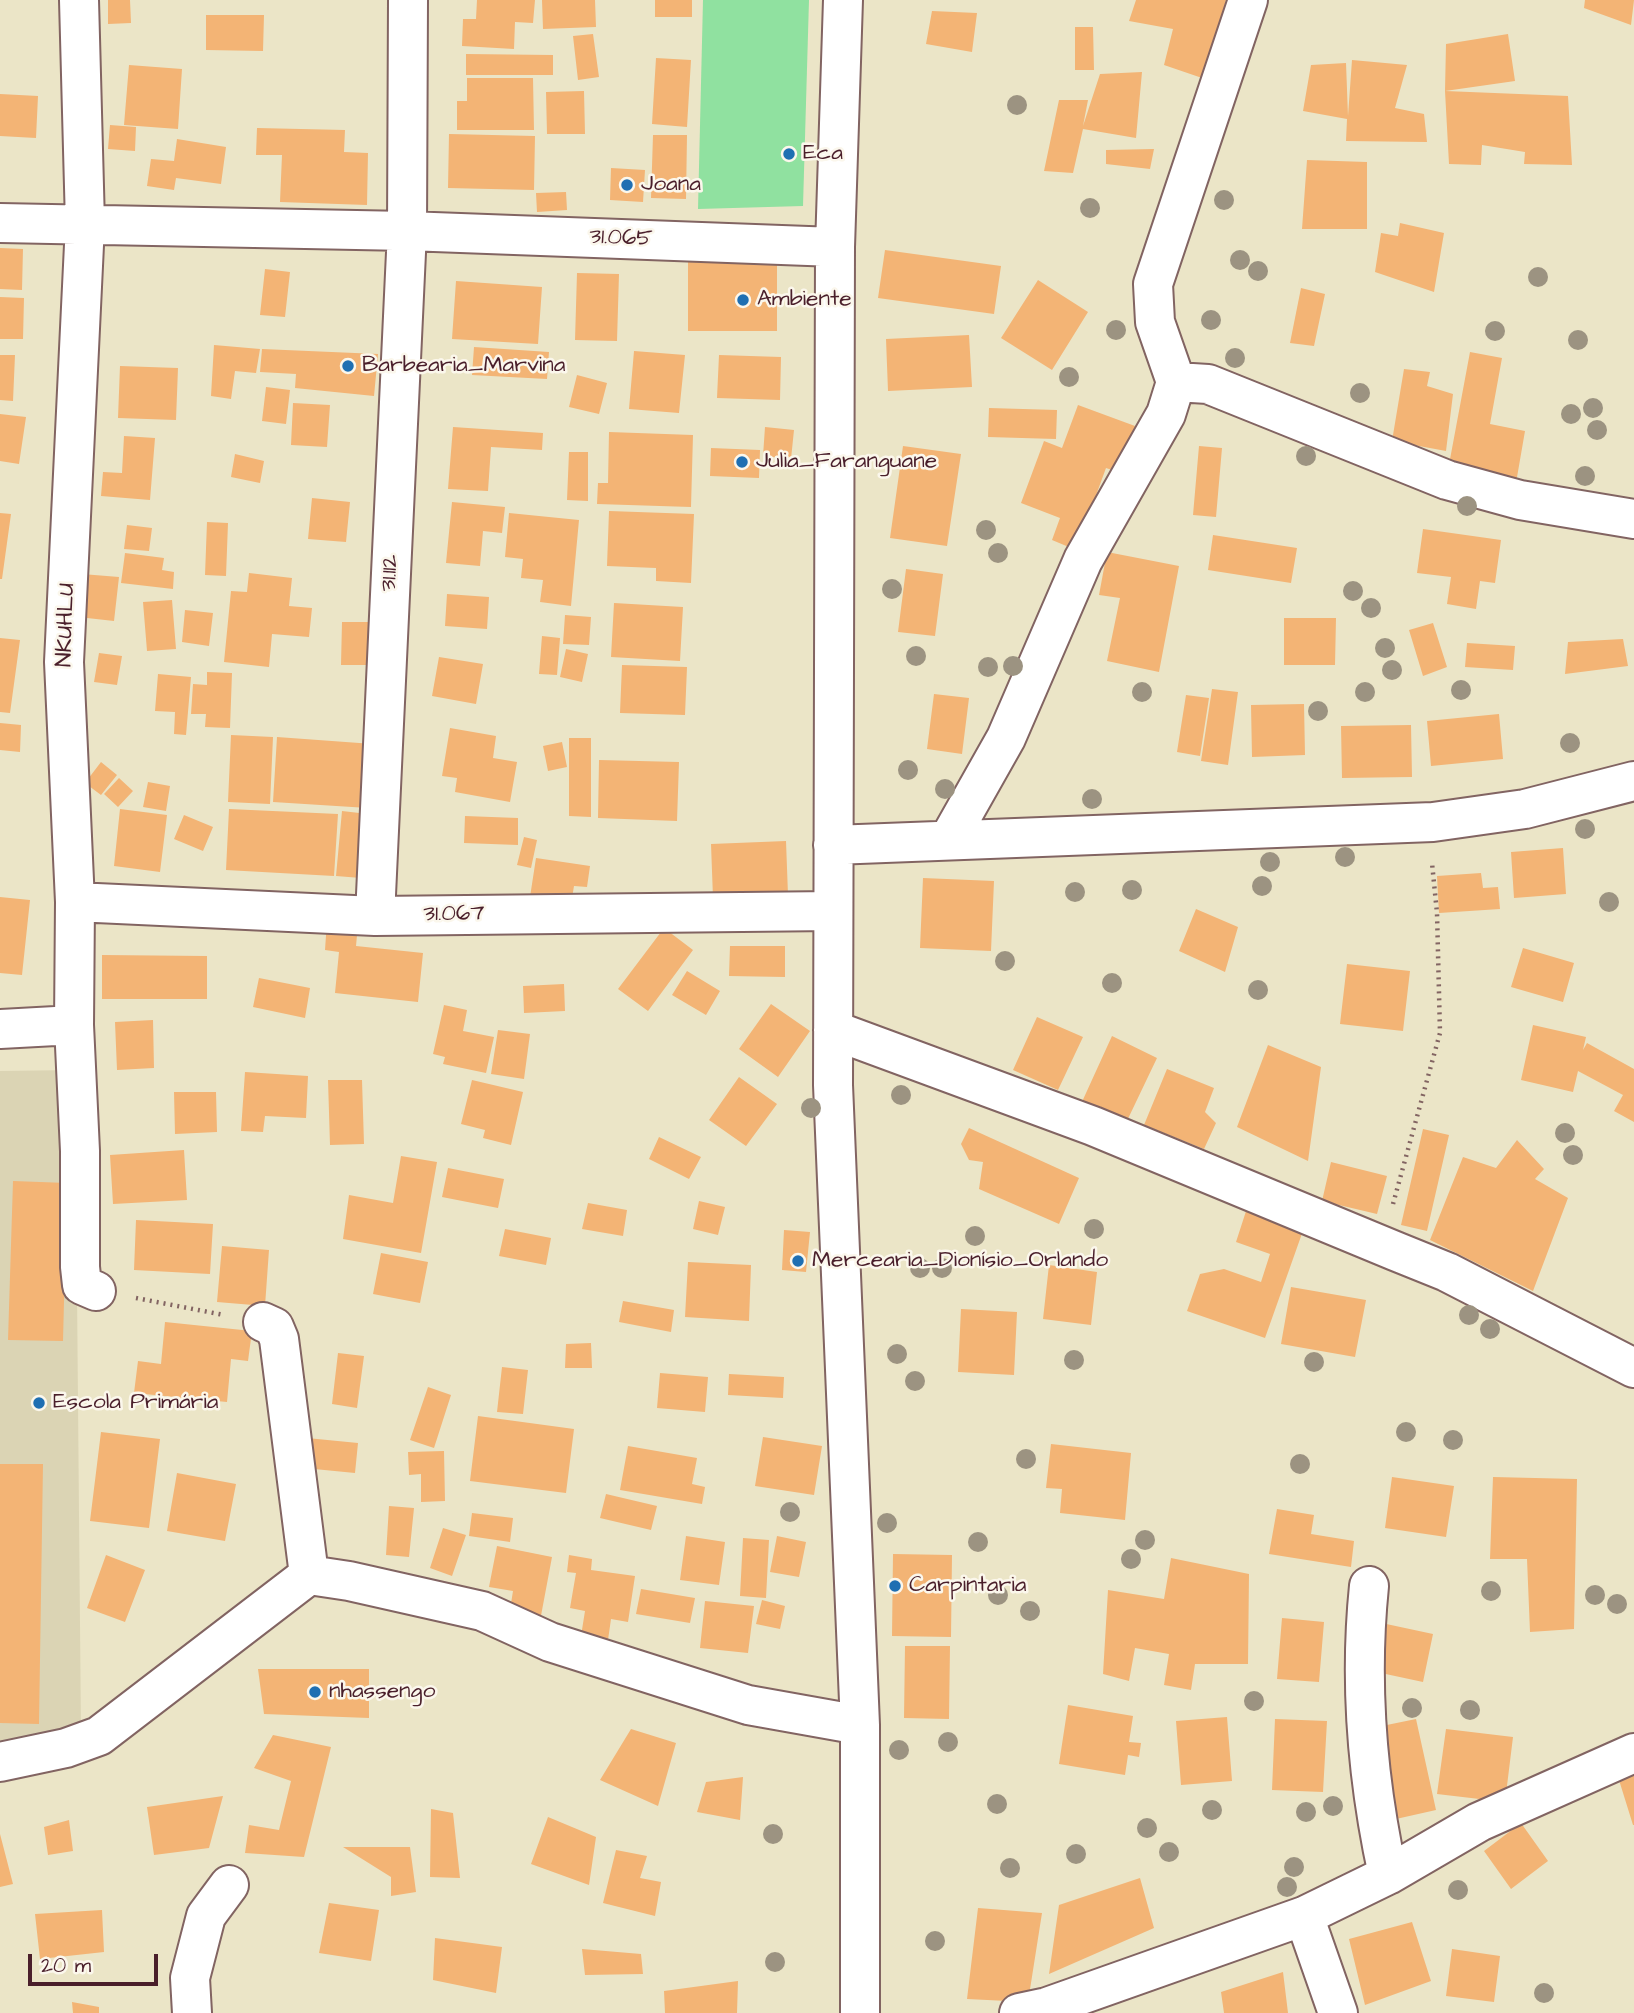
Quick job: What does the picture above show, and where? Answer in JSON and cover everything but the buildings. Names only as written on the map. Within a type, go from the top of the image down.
[{"type":"street","name":"NKUHLU","points":[[79,0],[85,225],[64,662],[75,902],[74,1025],[80,1151],[80,1279],[85,1288],[96,1291]]},
{"type":"street","name":"31.112","points":[[375,916],[407,231],[408,0]]},
{"type":"street","points":[[843,0],[835,247],[833,1030],[860,1726],[860,2013]]},
{"type":"street","points":[[949,839],[1006,738],[1083,560],[1166,414],[1176,382],[1155,322],[1153,284],[1248,0]]},
{"type":"street","name":"31.065","points":[[0,223],[407,231],[835,247]]},
{"type":"street","points":[[1176,382],[1208,384],[1447,480],[1520,500],[1634,519]]},
{"type":"street","points":[[833,845],[1433,822],[1525,809],[1634,781]]},
{"type":"street","name":"31.067","points":[[75,902],[375,916],[833,911]]},
{"type":"street","points":[[0,1029],[74,1025]]},
{"type":"street","points":[[833,1030],[1093,1126],[1447,1272],[1634,1368]]},
{"type":"street","points":[[263,1322],[274,1327],[279,1339],[309,1575]]},
{"type":"street","points":[[0,1762],[66,1748],[99,1736],[309,1575],[349,1581],[482,1611],[550,1642],[748,1705],[860,1726]]},
{"type":"street","points":[[1369,1586],[1364,1697],[1373,1804],[1388,1875]]},
{"type":"street","points":[[1019,2013],[1047,2007],[1304,1916],[1388,1875],[1479,1822],[1634,1753]]},
{"type":"street","points":[[191,2013],[190,1978],[206,1916],[229,1885]]},
{"type":"street","points":[[1304,1916],[1338,2013]]},
{"type":"path","points":[[1382,1246],[1440,1032],[1433,822]]},
{"type":"path","points":[[96,1291],[263,1322]]},
{"type":"shaded area","name":"Escola Primária","points":[[75,1070],[81,1735],[0,1752],[0,1071]]},
{"type":"green space","points":[[703,0],[809,0],[803,206],[698,209]]},
{"type":"place","name":"Eca","points":[[789,154]]},
{"type":"place","name":"Joana","points":[[627,185]]},
{"type":"place","name":"Ambiente","points":[[743,300]]},
{"type":"place","name":"Barbearia_Marvina","points":[[348,366]]},
{"type":"place","name":"Julia_Faranguane","points":[[742,462]]},
{"type":"place","name":"Mercearia_Dionísio_Orlando","points":[[798,1261]]},
{"type":"place","name":"Escola Primária","points":[[39,1403]]},
{"type":"place","name":"Carpintaria","points":[[895,1586]]},
{"type":"place","name":"nhassengo","points":[[315,1692]]}]
